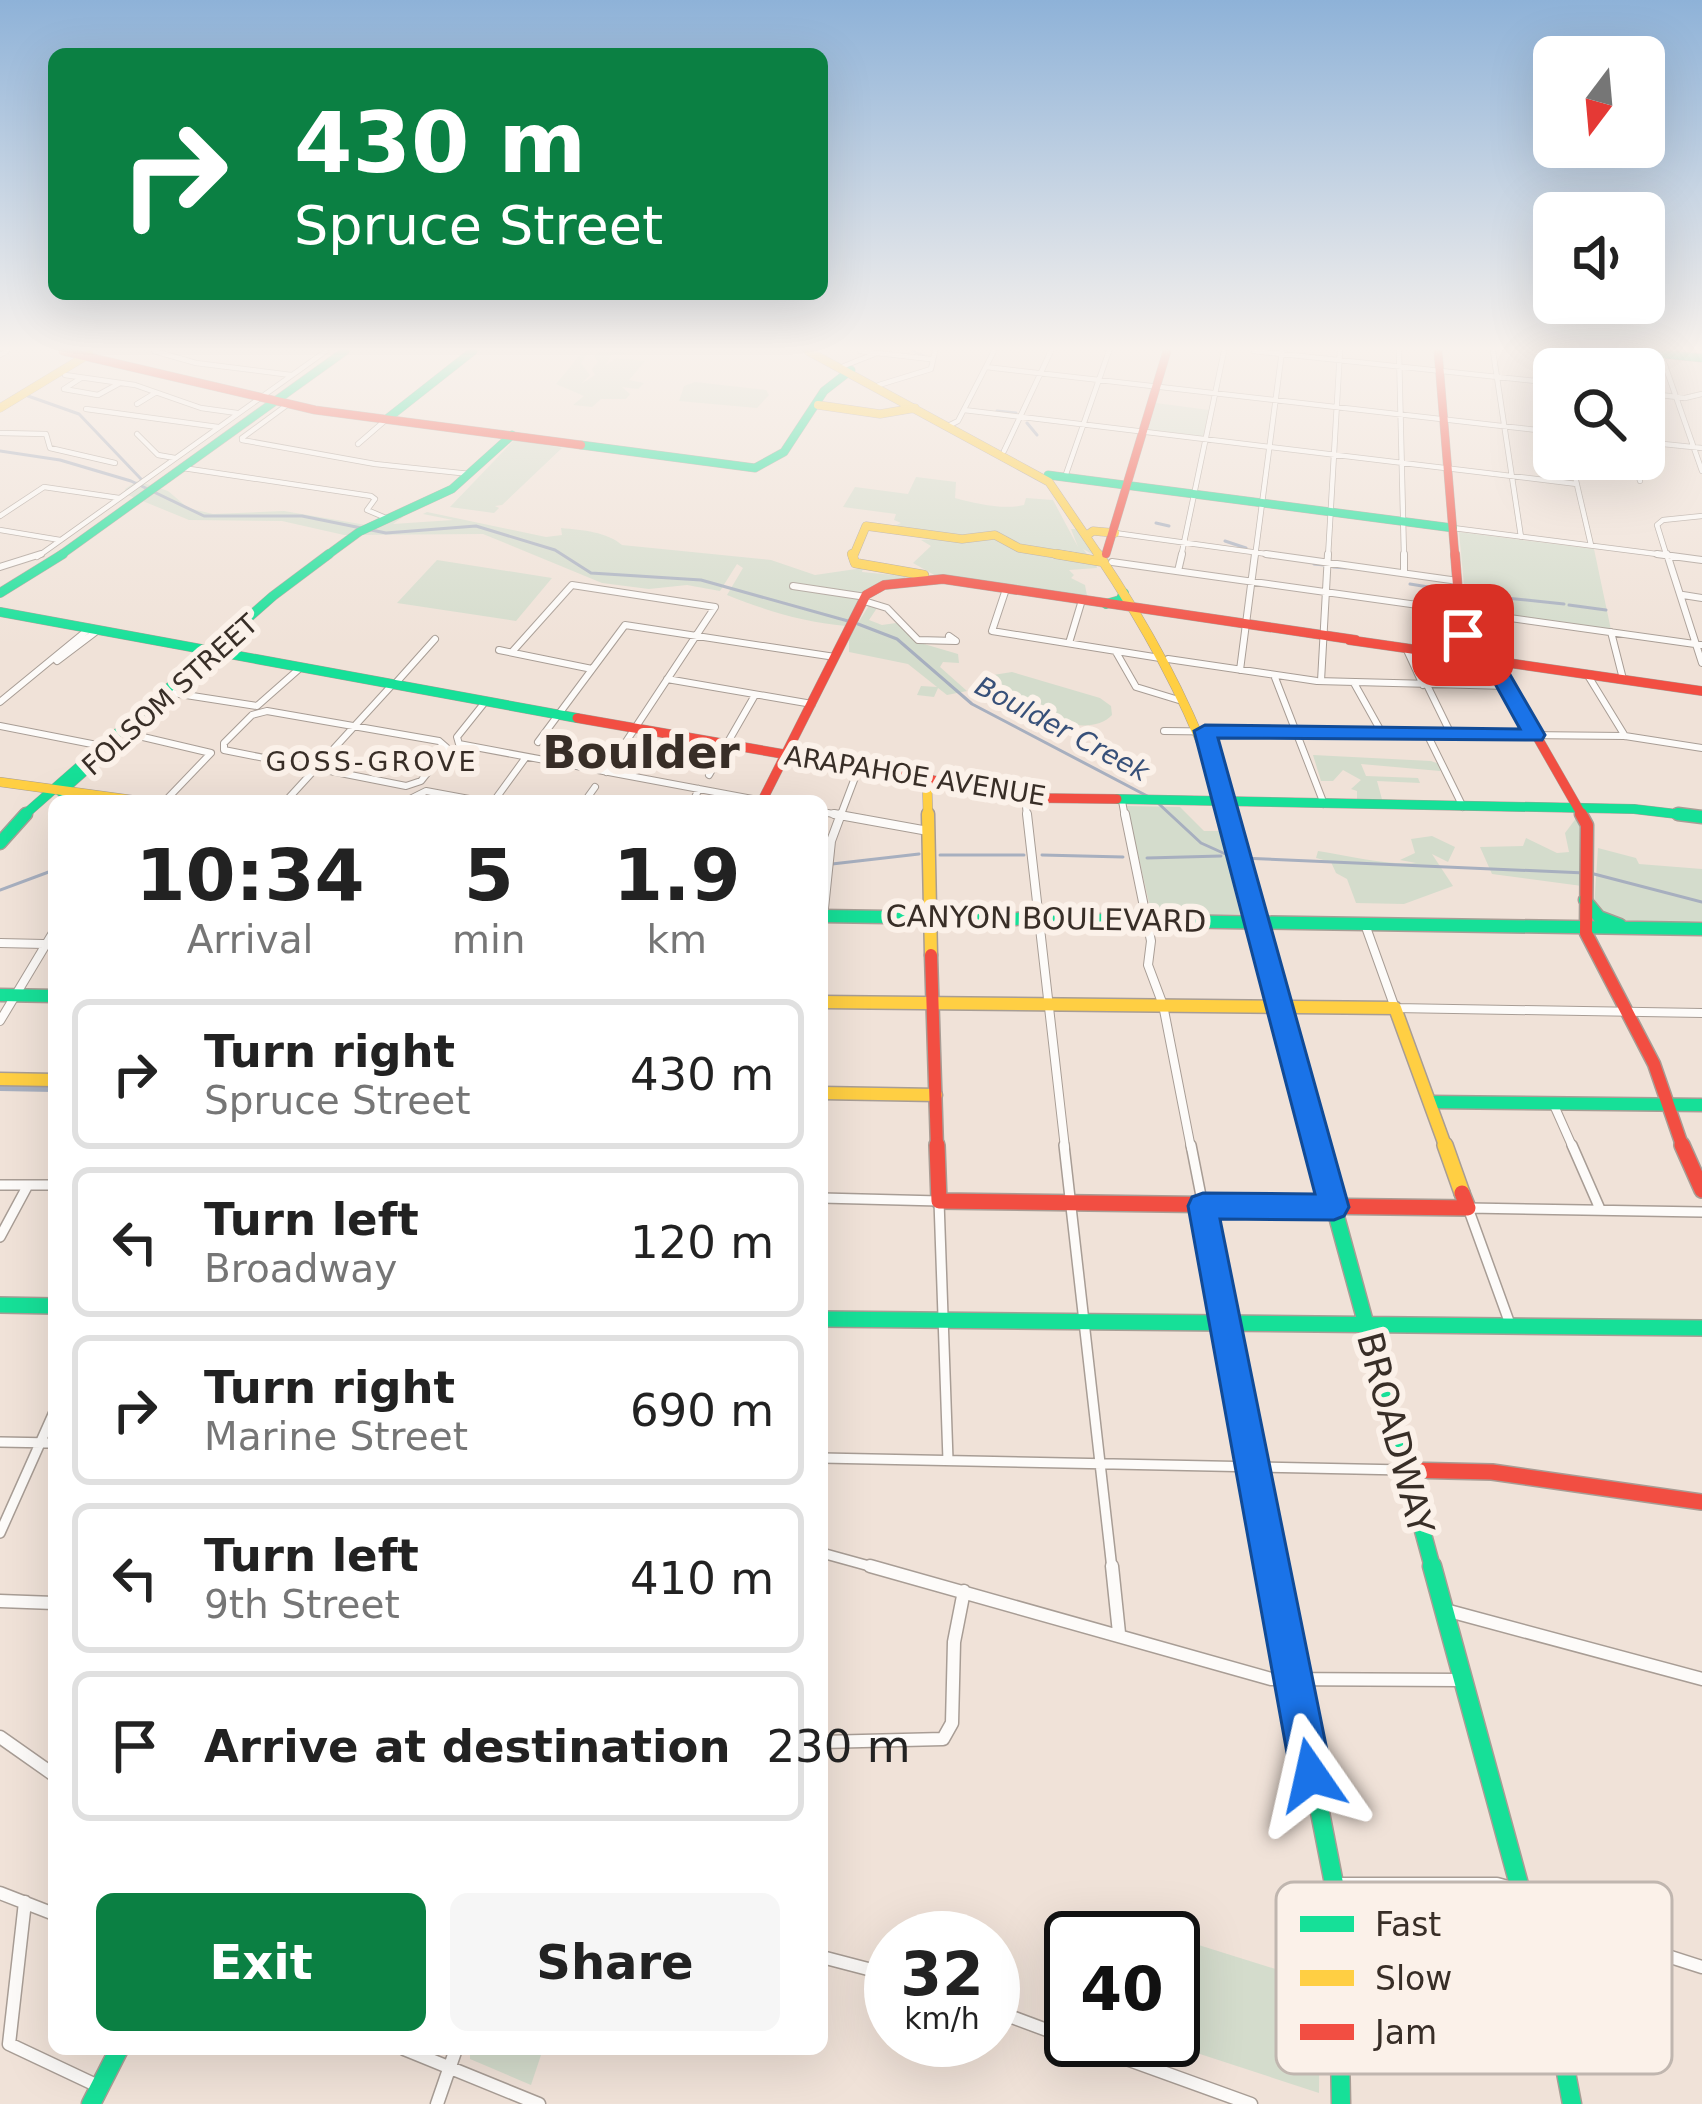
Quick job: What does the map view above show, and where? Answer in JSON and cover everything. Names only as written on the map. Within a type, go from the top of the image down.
[{"type":"main road","points":[[2,589],[200,449]]},
{"type":"main road","points":[[148,486],[200,449]]},
{"type":"main road","name":"FOLSOM STREET","points":[[53,794],[173,693],[279,593],[365,529],[434,499],[497,449]]},
{"type":"main road","points":[[623,449],[763,467],[783,449]]},
{"type":"main road","name":"BROADWAY","points":[[1000,449],[1055,476]]},
{"type":"main road","name":"BROADWAY","points":[[1000,449],[1055,476],[1138,608],[1159,657],[1201,731]]},
{"type":"main road","points":[[1139,449],[1105,559],[1019,548],[995,535],[967,539],[866,526],[851,559],[862,567],[914,577],[1702,691]]},
{"type":"main road","points":[[1446,449],[1460,628],[1505,682]]},
{"type":"main road","points":[[1055,476],[1453,528]]},
{"type":"main road","name":"BROADWAY","points":[[1055,476],[1052,485],[1089,534]]},
{"type":"main road","points":[[2,589],[21,569],[101,520]]},
{"type":"main road","points":[[1089,534],[1114,533]]},
{"type":"main road","name":"BROADWAY","points":[[1105,559],[1138,608]]},
{"type":"main road","points":[[765,795],[865,599],[875,588],[914,577]]},
{"type":"main road","points":[[1106,604],[1120,600],[1124,593]]},
{"type":"main road","name":"ARAPAHOE AVENUE","points":[[0,616],[726,744],[788,748],[822,761],[1025,796],[1646,809],[1702,817]]},
{"type":"main road","points":[[1452,654],[1463,651],[1468,643]]},
{"type":"main road","name":"FOLSOM STREET","points":[[53,794],[102,746],[212,654]]},
{"type":"main road","name":"BROADWAY","points":[[1159,657],[1201,731],[1212,764],[1517,1882]]},
{"type":"main road","points":[[1512,663],[1500,666],[1505,682],[1590,836],[1585,929],[1659,1075],[1666,1105],[1702,1190]]},
{"type":"main road","points":[[828,1002],[932,1002],[1375,1007],[1398,1014],[1468,1208],[939,1201],[932,1002],[927,779]]},
{"type":"main road","points":[[0,785],[58,795]]},
{"type":"main road","points":[[53,794],[65,795]]},
{"type":"main road","name":"FOLSOM STREET","points":[[1,842],[48,799]]},
{"type":"main road","points":[[1585,900],[1599,917],[1623,926]]},
{"type":"main road","name":"CANYON BOULEVARD","points":[[828,922],[1702,933]]},
{"type":"main road","name":"CANYON BOULEVARD","points":[[1255,925],[1366,930],[1623,926],[1702,933]]},
{"type":"main road","points":[[0,995],[48,996]]},
{"type":"main road","points":[[933,1020],[943,1006],[959,1003]]},
{"type":"main road","points":[[0,1078],[48,1079]]},
{"type":"main road","points":[[828,1093],[936,1095]]},
{"type":"main road","points":[[1430,1102],[1702,1105]]},
{"type":"main road","points":[[939,1179],[949,1195],[972,1202]]},
{"type":"main road","points":[[1439,1208],[1456,1199],[1457,1180]]},
{"type":"main road","points":[[1202,1202],[1333,1882]]},
{"type":"main road","points":[[0,1305],[48,1306]]},
{"type":"main road","points":[[828,1318],[1702,1328]]},
{"type":"main road","points":[[1406,1470],[1492,1472],[1702,1502]]},
{"type":"main road","points":[[91,2104],[116,2055]]},
{"type":"main road","points":[[1341,2074],[1341,2104]]},
{"type":"main road","name":"BROADWAY","points":[[1566,2074],[1572,2104]]},
{"type":"street","points":[[53,449],[115,463]]},
{"type":"street","points":[[153,449],[179,464],[371,496],[375,499],[368,510],[386,518]]},
{"type":"street","points":[[179,464],[195,449]]},
{"type":"street","points":[[296,449],[470,474]]},
{"type":"street","points":[[1055,476],[1069,449]]},
{"type":"street","points":[[1178,571],[1204,449]]},
{"type":"street","points":[[1240,670],[1270,449]]},
{"type":"street","points":[[1281,449],[1576,484]]},
{"type":"street","points":[[1321,682],[1336,449]]},
{"type":"street","points":[[1401,449],[1404,573]]},
{"type":"street","points":[[1507,449],[1521,537]]},
{"type":"street","points":[[1575,480],[1592,546]]},
{"type":"street","points":[[0,567],[21,569],[101,520],[121,498],[148,486]]},
{"type":"street","points":[[0,515],[44,487],[121,498]]},
{"type":"street","points":[[1702,516],[1658,523],[1702,663]]},
{"type":"street","points":[[1453,528],[1702,560]]},
{"type":"street","points":[[0,530],[62,540]]},
{"type":"street","points":[[1114,533],[1458,580]]},
{"type":"street","points":[[1105,559],[1699,645]]},
{"type":"street","points":[[512,652],[572,585],[715,607],[606,772]]},
{"type":"street","points":[[793,586],[865,599],[887,608],[918,640],[956,641],[949,636]]},
{"type":"street","points":[[1006,589],[991,630],[1321,682],[1505,682]]},
{"type":"street","points":[[1683,595],[1702,598]]},
{"type":"street","points":[[1069,643],[1082,600]]},
{"type":"street","points":[[1691,623],[1702,625]]},
{"type":"street","points":[[538,742],[623,626],[835,657]]},
{"type":"street","points":[[0,702],[91,632]]},
{"type":"street","points":[[1610,632],[1623,679]]},
{"type":"street","points":[[291,795],[435,639]]},
{"type":"street","points":[[1406,647],[1451,734]]},
{"type":"street","points":[[499,650],[592,669]]},
{"type":"street","points":[[1115,651],[1136,687],[1182,701]]},
{"type":"street","points":[[299,669],[223,747],[229,753],[450,795]]},
{"type":"street","points":[[1587,674],[1625,736]]},
{"type":"street","points":[[1274,675],[1324,804]]},
{"type":"street","points":[[667,680],[812,704]]},
{"type":"street","points":[[1354,683],[1382,733]]},
{"type":"street","points":[[173,693],[444,743],[446,752],[411,795]]},
{"type":"street","points":[[709,775],[755,694]]},
{"type":"street","points":[[485,702],[457,741],[731,795]]},
{"type":"street","points":[[137,716],[126,733],[210,752],[171,795]]},
{"type":"street","points":[[0,726],[102,746]]},
{"type":"street","points":[[1163,731],[1625,736],[1702,748]]},
{"type":"street","points":[[1427,734],[1462,806]]},
{"type":"street","points":[[498,795],[526,757]]},
{"type":"street","points":[[828,859],[839,815],[859,767]]},
{"type":"street","points":[[589,795],[595,787]]},
{"type":"street","points":[[696,795],[700,789]]},
{"type":"street","points":[[1025,796],[1119,1634]]},
{"type":"street","points":[[1122,801],[1147,924],[1148,965],[1163,1005],[1202,1202]]},
{"type":"street","points":[[828,813],[928,831]]},
{"type":"street","points":[[1366,930],[1398,1014],[1702,1013]]},
{"type":"street","points":[[0,1021],[48,941]]},
{"type":"street","points":[[0,943],[46,944]]},
{"type":"street","points":[[1553,1103],[1600,1209]]},
{"type":"street","points":[[0,1185],[48,1185]]},
{"type":"street","points":[[0,1237],[28,1185]]},
{"type":"street","points":[[828,1198],[939,1201],[948,1461]]},
{"type":"street","points":[[1510,1324],[1468,1208],[1702,1212]]},
{"type":"street","points":[[0,1442],[48,1442],[0,1533]]},
{"type":"street","points":[[828,1458],[1406,1470]]},
{"type":"street","points":[[828,1555],[1271,1679],[1462,1680]]},
{"type":"street","points":[[828,1742],[935,1742],[943,1738],[952,1723],[954,1642],[964,1592]]},
{"type":"street","points":[[0,1601],[48,1603]]},
{"type":"street","points":[[1443,1610],[1702,1679]]},
{"type":"street","points":[[0,1737],[48,1771]]},
{"type":"street","points":[[0,1893],[48,1912]]},
{"type":"street","points":[[25,1902],[9,2044],[49,2067],[100,2087]]},
{"type":"street","points":[[1672,1957],[1702,1967]]},
{"type":"street","points":[[828,1959],[864,1968]]},
{"type":"street","points":[[419,2055],[539,2104]]},
{"type":"street","points":[[437,2104],[454,2055]]},
{"type":"street","points":[[1148,2067],[1252,2104]]},
{"type":"green space","points":[[505,449],[561,449],[502,505],[495,506],[499,508],[494,513],[450,507]]},
{"type":"green space","points":[[916,477],[956,482],[955,498],[981,504],[999,507],[1024,505],[1026,498],[1053,500],[1078,547],[1071,529],[1079,529],[1094,555],[1083,549],[1088,555],[1021,546],[1001,535],[970,538],[890,528],[901,523],[894,520],[896,514],[843,507],[855,487],[908,494]]},
{"type":"green space","points":[[137,481],[168,491],[188,508],[213,514],[284,511],[366,525],[399,516],[403,517],[393,524],[453,520],[423,514],[427,512],[546,537],[562,535],[561,528],[578,530],[602,534],[622,545],[771,560],[815,575],[863,568],[862,572],[907,580],[860,599],[846,626],[830,624],[727,595],[743,568],[737,564],[720,591],[687,585],[649,589],[602,583],[483,534],[344,535],[282,521],[189,520],[128,495],[125,489]]},
{"type":"green space","points":[[1459,532],[1594,549],[1611,630],[1472,610],[1466,606]]},
{"type":"green space","points":[[989,536],[1096,563],[1097,568],[1069,570],[1074,575],[1071,578],[1085,585],[1087,596],[938,577],[913,563],[931,546],[921,540]]},
{"type":"green space","points":[[437,560],[552,578],[516,621],[397,603]]},
{"type":"green space","points":[[870,604],[877,608],[869,620],[896,623],[924,644],[958,654],[959,663],[943,662],[940,667],[967,691],[947,695],[938,688],[934,697],[917,695],[921,686],[937,687],[908,664],[849,652],[849,637]]},
{"type":"green space","points":[[1012,672],[1100,698],[1111,706],[1112,715],[1101,722],[1071,724],[993,700],[981,691],[987,676]]},
{"type":"green space","points":[[1313,755],[1442,765],[1440,771],[1361,764],[1366,776],[1418,778],[1420,783],[1377,781],[1383,803],[1357,802],[1357,791],[1351,789],[1361,780],[1343,770],[1333,781],[1321,781]]},
{"type":"green space","points":[[1127,806],[1180,807],[1204,831],[1220,831],[1240,914],[1152,916]]},
{"type":"green space","points":[[1577,817],[1587,847],[1581,857],[1582,886],[1492,874],[1480,847],[1523,846],[1526,838],[1557,853],[1569,852],[1565,833]]},
{"type":"green space","points":[[1432,836],[1455,847],[1448,862],[1432,854],[1453,886],[1404,904],[1356,903],[1347,879],[1336,873],[1331,862],[1316,858],[1318,851],[1416,863],[1400,860],[1415,853],[1411,839]]},
{"type":"green space","points":[[1598,848],[1636,858],[1639,864],[1702,869],[1702,921],[1690,921],[1690,925],[1616,922],[1594,908]]},
{"type":"green space","points":[[1200,1945],[1276,1969],[1276,2074],[1319,2074],[1319,2093],[1200,2054]]},
{"type":"green space","points":[[470,2055],[541,2055],[531,2085]]},
{"type":"waterway","points":[[113,449],[141,479]]},
{"type":"waterway","name":"Boulder Creek","points":[[0,451],[60,460],[131,481],[204,516],[302,516],[386,533],[476,526],[555,550],[591,573],[701,580],[848,621]]},
{"type":"waterway","points":[[1156,523],[1169,526]]},
{"type":"waterway","points":[[1225,541],[1246,548]]},
{"type":"waterway","points":[[1314,564],[1324,565]]},
{"type":"waterway","points":[[1333,567],[1346,568]]},
{"type":"waterway","points":[[1410,584],[1453,591]]},
{"type":"waterway","points":[[1466,593],[1502,598]]},
{"type":"waterway","points":[[1506,598],[1564,604]]},
{"type":"waterway","points":[[1569,605],[1606,610]]},
{"type":"waterway","name":"Boulder Creek","points":[[858,624],[897,639],[972,704],[1151,798]]},
{"type":"waterway","name":"Boulder Creek","points":[[1159,804],[1201,843],[1232,857]]},
{"type":"waterway","points":[[832,864],[919,854]]},
{"type":"waterway","points":[[940,855],[1024,855]]},
{"type":"waterway","points":[[1042,855],[1123,857]]},
{"type":"waterway","points":[[1147,858],[1221,856]]},
{"type":"waterway","name":"Boulder Creek","points":[[1241,858],[1585,873]]},
{"type":"waterway","points":[[0,890],[48,872]]},
{"type":"waterway","name":"Boulder Creek","points":[[1594,874],[1702,902]]},
{"type":"waterway","points":[[0,1087],[48,1088]]},
{"type":"traffic: fast","points":[[0,593],[66,552],[209,449]]},
{"type":"traffic: fast","points":[[0,843],[17,822],[273,596],[359,532],[452,489],[496,449]]},
{"type":"traffic: fast","points":[[613,449],[755,468],[786,449]]},
{"type":"traffic: fast","points":[[1048,475],[1453,528]]},
{"type":"traffic: fast","points":[[1106,604],[1120,600],[1124,593]]},
{"type":"traffic: fast","points":[[0,612],[577,718]]},
{"type":"traffic: fast","points":[[61,792],[96,761]]},
{"type":"traffic: fast","points":[[1117,799],[1634,809],[1702,817]]},
{"type":"traffic: fast","points":[[1585,900],[1599,917],[1620,925]]},
{"type":"traffic: fast","points":[[828,916],[1702,929]]},
{"type":"traffic: fast","points":[[0,995],[48,996]]},
{"type":"traffic: fast","points":[[1299,1081],[1518,1882]]},
{"type":"traffic: fast","points":[[1430,1102],[1702,1105]]},
{"type":"traffic: fast","points":[[0,1305],[48,1306]]},
{"type":"traffic: fast","points":[[828,1319],[1702,1328]]},
{"type":"traffic: fast","points":[[1316,1792],[1334,1882]]},
{"type":"traffic: fast","points":[[91,2104],[116,2055]]},
{"type":"traffic: fast","points":[[1340,2074],[1341,2104]]},
{"type":"traffic: fast","points":[[1566,2074],[1572,2104]]},
{"type":"traffic: slow","points":[[989,449],[1049,482],[1134,608],[1214,771],[1299,1081]]},
{"type":"traffic: slow","points":[[924,575],[855,563],[852,553],[866,526],[962,539],[995,535],[1019,548],[1104,562]]},
{"type":"traffic: slow","points":[[1086,536],[1093,531],[1115,533]]},
{"type":"traffic: slow","points":[[927,779],[931,955]]},
{"type":"traffic: slow","points":[[0,782],[95,795]]},
{"type":"traffic: slow","points":[[828,1002],[1395,1008],[1462,1193]]},
{"type":"traffic: slow","points":[[0,1079],[48,1080]]},
{"type":"traffic: slow","points":[[828,1093],[936,1095]]},
{"type":"traffic: jam","points":[[1106,554],[1137,449]]},
{"type":"traffic: jam","points":[[1446,449],[1461,630],[1508,686],[1587,825],[1586,933],[1654,1064],[1676,1133],[1702,1190]]},
{"type":"traffic: jam","points":[[765,795],[866,595],[884,585],[943,579],[1356,640]]},
{"type":"traffic: jam","points":[[1349,640],[1702,691]]},
{"type":"traffic: jam","points":[[577,718],[1035,798],[1117,799]]},
{"type":"traffic: jam","points":[[931,955],[939,1201],[1468,1208],[1462,1193]]},
{"type":"traffic: jam","points":[[1203,1206],[1316,1792]]},
{"type":"traffic: jam","points":[[1405,1470],[1492,1472],[1702,1502]]},
{"type":"district","name":"Boulder","points":[[641,752]]},
{"type":"district","name":"GOSS-GROVE","points":[[372,762]]},
{"type":"route","points":[[1311,1775],[1203,1206],[1334,1207],[1205,731],[1535,735],[1502,677],[1463,635]]}]
